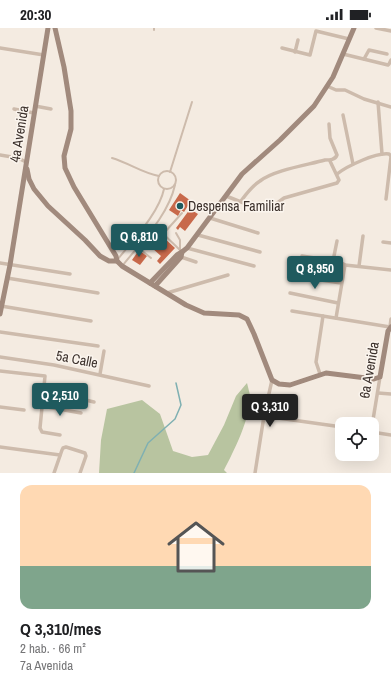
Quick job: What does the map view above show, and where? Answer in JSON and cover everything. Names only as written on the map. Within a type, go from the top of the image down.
[{"type":"street","name":"4a Avenida","points":[[0,314],[10,265],[48,28]]},
{"type":"street","points":[[54,28],[67,82],[72,118],[71,129],[64,156],[65,168],[74,188],[116,256],[117,261],[131,273],[150,283],[186,306],[204,313],[239,315],[247,319],[254,334],[272,380],[264,416],[255,473]]},
{"type":"street","points":[[150,283],[177,255],[187,248],[198,235],[246,169],[280,140],[314,106],[327,86],[354,28]]},
{"type":"street","points":[[376,28],[391,31]]},
{"type":"street","points":[[282,48],[310,55],[315,30],[349,39]]},
{"type":"street","points":[[295,52],[298,40]]},
{"type":"street","points":[[0,48],[44,55]]},
{"type":"street","points":[[364,59],[370,50],[387,54]]},
{"type":"street","points":[[343,54],[388,65],[391,60]]},
{"type":"street","points":[[327,86],[337,90],[345,90],[358,97],[391,107]]},
{"type":"street","points":[[378,102],[382,154]]},
{"type":"street","points":[[35,106],[51,109]]},
{"type":"street","points":[[14,109],[34,113]]},
{"type":"street","points":[[343,115],[353,164]]},
{"type":"street","points":[[241,201],[254,185],[269,175],[325,160],[330,161],[337,155],[330,138],[329,124]]},
{"type":"street","points":[[337,174],[353,164],[388,153],[391,157],[390,179],[386,199]]},
{"type":"street","points":[[0,155],[18,158],[26,162],[29,179],[43,201],[100,256],[109,261],[117,261]]},
{"type":"street","points":[[226,196],[268,210],[284,198],[336,184],[339,181],[330,161]]},
{"type":"street","points":[[210,218],[258,233]]},
{"type":"street","points":[[198,235],[260,252]]},
{"type":"street","points":[[359,266],[363,236]]},
{"type":"street","points":[[333,261],[337,241]]},
{"type":"street","points":[[383,242],[391,243]]},
{"type":"street","points":[[187,248],[254,266]]},
{"type":"street","points":[[181,253],[196,262]]},
{"type":"street","points":[[155,286],[181,253]]},
{"type":"street","points":[[302,256],[333,261],[345,265],[391,270]]},
{"type":"street","points":[[0,263],[70,274]]},
{"type":"street","points":[[336,318],[345,265]]},
{"type":"street","points":[[165,292],[228,275]]},
{"type":"street","points":[[294,276],[341,283]]},
{"type":"street","points":[[7,278],[98,293]]},
{"type":"street","points":[[161,279],[160,282],[165,292]]},
{"type":"street","points":[[290,293],[338,302]]},
{"type":"street","points":[[1,306],[91,321]]},
{"type":"street","points":[[292,311],[390,327]]},
{"type":"street","points":[[320,374],[316,362],[323,316]]},
{"type":"street","name":"6a Avenida","points":[[374,417],[391,319]]},
{"type":"street","points":[[0,332],[98,346]]},
{"type":"street","points":[[100,374],[104,351]]},
{"type":"street","name":"5a Calle","points":[[0,357],[54,365],[149,386]]},
{"type":"street","points":[[0,371],[45,376],[41,431],[60,435]]},
{"type":"street","points":[[272,380],[279,384],[290,385],[320,374],[331,373],[374,379],[380,377]]},
{"type":"street","points":[[43,390],[94,402]]},
{"type":"street","points":[[378,393],[391,394]]},
{"type":"street","points":[[42,406],[81,413]]},
{"type":"street","points":[[0,407],[24,410]]},
{"type":"street","points":[[264,416],[335,427]]},
{"type":"street","points":[[379,433],[391,435]]},
{"type":"street","points":[[0,447],[60,454]]},
{"type":"street","points":[[54,473],[60,454],[63,448],[66,447],[85,453],[86,456],[80,473]]},
{"type":"lane","points":[[170,172],[192,102]]},
{"type":"lane","points":[[112,158],[146,173],[159,176]]},
{"type":"lane","points":[[122,266],[170,202],[175,185],[175,177],[170,172],[163,172],[159,176],[158,183],[164,189]]},
{"type":"lane","points":[[164,189],[169,189],[175,185]]},
{"type":"lane","points":[[117,261],[153,214],[162,199],[164,189]]},
{"type":"lane","points":[[164,233],[182,213]]},
{"type":"lane","points":[[154,225],[164,233],[181,253]]},
{"type":"lane","points":[[176,233],[180,238],[181,253]]},
{"type":"lane","points":[[137,247],[151,258]]},
{"type":"green space","points":[[247,383],[250,395],[248,413],[241,434],[224,470],[227,473],[99,473],[101,440],[107,409],[142,400],[160,414],[173,451],[192,457],[208,455],[224,425],[236,396]]},
{"type":"building","name":"Despensa Familiar","points":[[180,193],[191,201],[184,212],[181,210],[178,216],[169,210]]},
{"type":"building","points":[[190,209],[198,214],[185,231],[180,227],[178,230],[176,228]]},
{"type":"building","points":[[162,236],[175,248],[160,264],[157,261],[161,256],[152,248]]},
{"type":"building","points":[[139,250],[147,256],[140,265],[132,260]]},
{"type":"waterway","points":[[134,473],[148,443],[175,419],[181,405],[176,383]]},
{"type":"place","name":"Despensa Familiar","points":[[180,206]]}]
